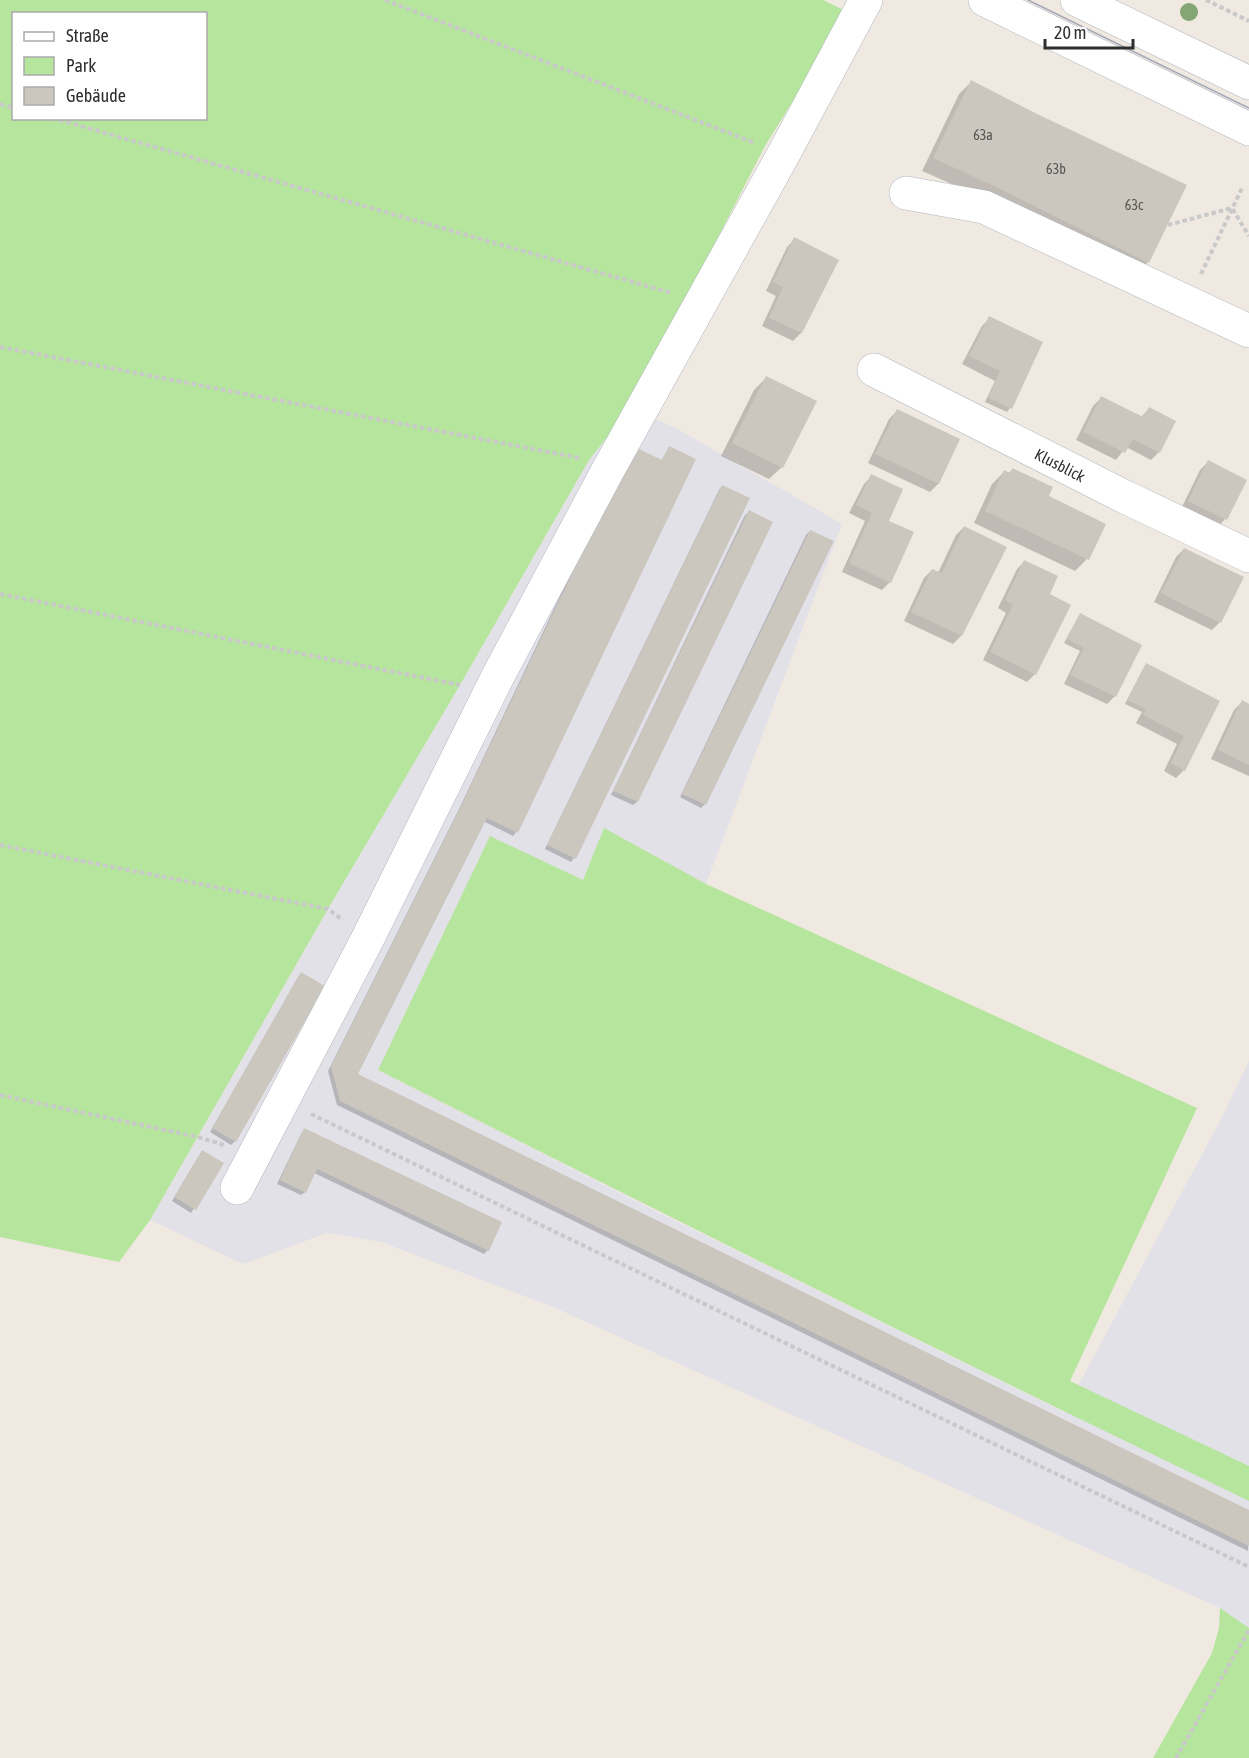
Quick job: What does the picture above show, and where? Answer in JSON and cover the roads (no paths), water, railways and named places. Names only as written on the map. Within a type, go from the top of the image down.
[{"type":"street","points":[[237,1188],[368,938],[488,698],[608,470],[782,157],[866,0]]},
{"type":"street","points":[[985,0],[1249,129]]},
{"type":"street","points":[[1077,0],[1249,83]]},
{"type":"street","points":[[906,193],[984,207],[1249,331]]},
{"type":"street","name":"Klusblick","points":[[874,370],[1123,496],[1249,556]]},
{"type":"tram line","points":[[1028,0],[1249,108]]}]
